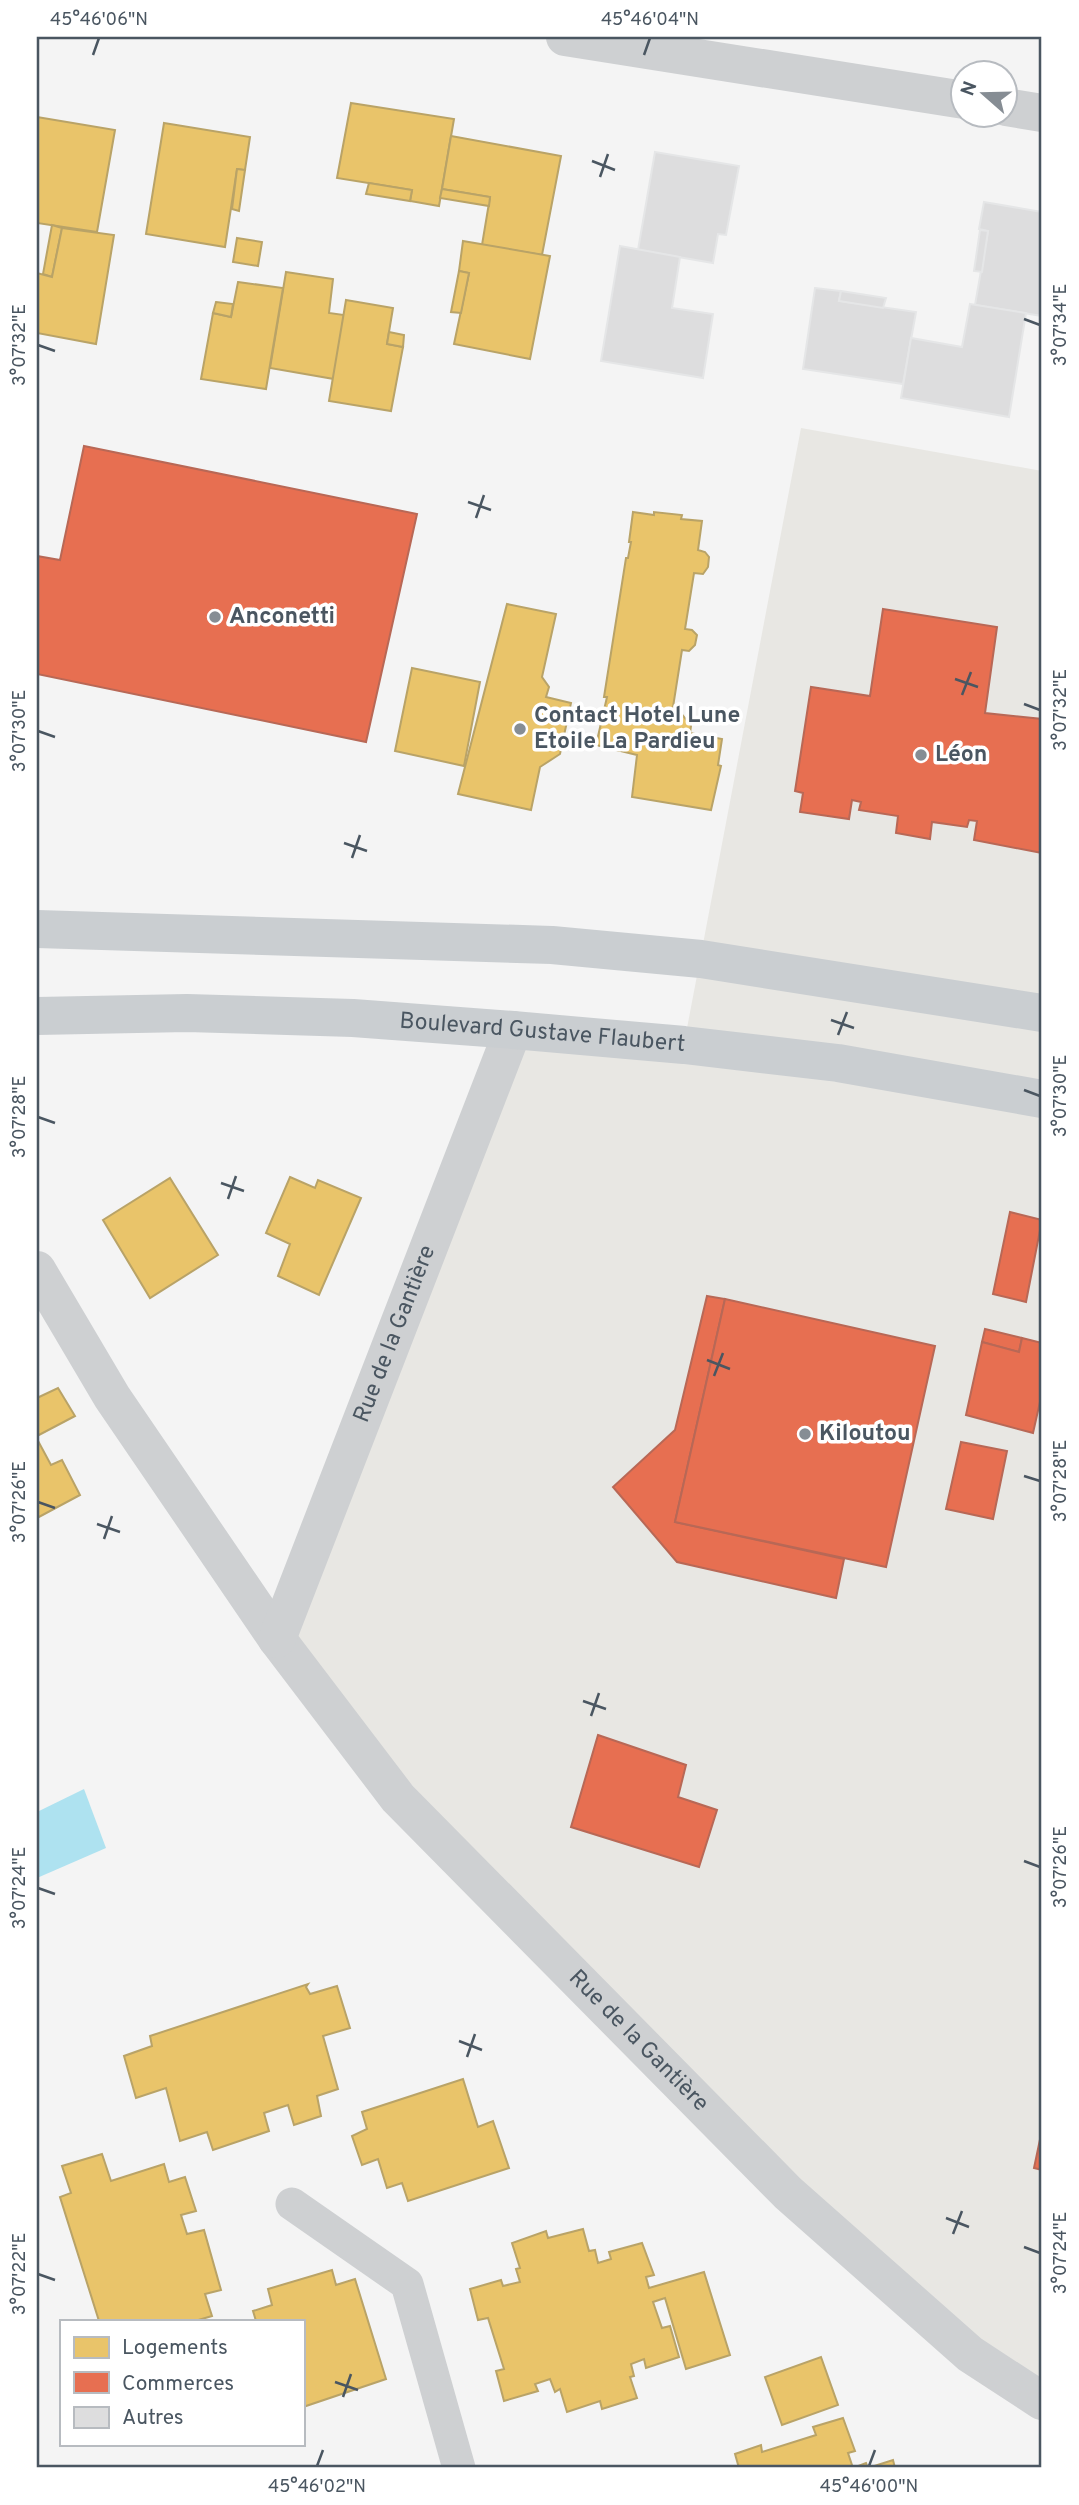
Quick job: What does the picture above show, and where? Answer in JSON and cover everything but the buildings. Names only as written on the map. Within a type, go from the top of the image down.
[{"type":"main road","points":[[37,929],[552,945],[701,959],[1042,1013]]},
{"type":"main road","name":"Boulevard Gustave Flaubert","points":[[37,1016],[187,1013],[353,1018],[513,1030],[684,1045],[838,1063],[1042,1099]]},
{"type":"street","points":[[565,37],[950,98]]},
{"type":"street","points":[[1020,109],[1042,113]]},
{"type":"street","name":"Rue de la Gantière","points":[[277,1639],[513,1030]]},
{"type":"street","name":"Rue de la Gantière","points":[[37,1270],[112,1396],[277,1639],[397,1798],[788,2193],[970,2354],[1042,2401]]},
{"type":"lane","points":[[292,2204],[407,2284],[459,2468]]},
{"type":"shaded area","points":[[801,428],[1042,471],[1042,2401],[788,2193],[277,1639],[513,1030],[684,1044]]},
{"type":"water","points":[[84,1789],[106,1848],[37,1878],[37,1812]]},
{"type":"place","name":"Anconetti","points":[[215,617]]},
{"type":"place","name":"Contact Hotel Lune Etoile La Pardieu","points":[[520,729]]},
{"type":"place","name":"Léon","points":[[921,755]]},
{"type":"place","name":"Kiloutou","points":[[805,1434]]}]
